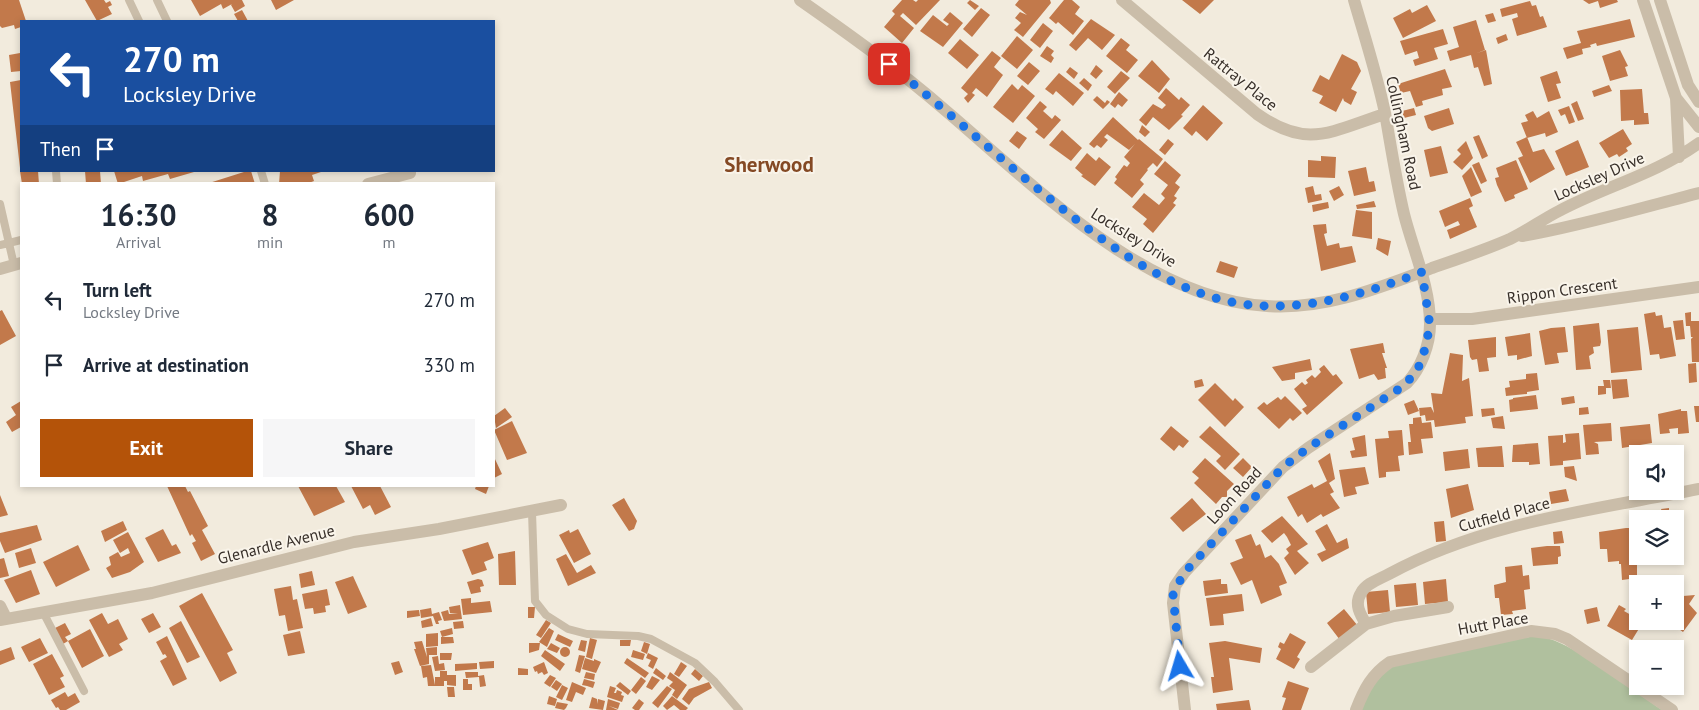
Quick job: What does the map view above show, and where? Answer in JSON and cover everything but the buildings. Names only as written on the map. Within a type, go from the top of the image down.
[{"type":"street","name":"Locksley Drive","points":[[800,0],[875,52],[1093,232],[1151,270],[1210,297],[1235,302],[1267,306],[1300,306],[1360,295],[1512,238],[1560,210],[1643,176],[1679,157],[1699,143]]},
{"type":"street","name":"Rattray Place","points":[[1122,0],[1257,114],[1277,128],[1306,136],[1333,131],[1385,114]]},
{"type":"street","name":"Collingham Road","points":[[1354,0],[1385,114],[1396,181],[1422,272]]},
{"type":"street","points":[[1643,0],[1676,98],[1679,157]]},
{"type":"street","points":[[1660,0],[1688,85],[1699,102]]},
{"type":"street","points":[[1676,98],[1699,127]]},
{"type":"street","points":[[376,182],[410,173]]},
{"type":"street","name":"Locksley Drive","points":[[1512,238],[1560,230],[1699,193]]},
{"type":"street","points":[[0,270],[18,264]]},
{"type":"street","name":"Loon Road","points":[[1185,710],[1172,603],[1175,586],[1184,573],[1283,467],[1308,448],[1407,383],[1422,361],[1429,334],[1430,318],[1422,272]]},
{"type":"street","name":"Rippon Crescent","points":[[1430,318],[1481,318],[1699,287]]},
{"type":"street","name":"Cutfield Place","points":[[1366,624],[1359,612],[1357,603],[1361,592],[1368,585],[1401,567],[1452,545],[1503,528],[1699,489]]},
{"type":"street","name":"Glenardle Avenue","points":[[3,619],[172,588],[211,576],[354,542],[532,512],[561,505]]},
{"type":"street","points":[[0,606],[3,619]]},
{"type":"street","points":[[1311,667],[1366,624],[1394,616],[1448,607]]},
{"type":"street","name":"Hutt Place","points":[[1356,710],[1365,687],[1380,668],[1390,662],[1531,631],[1555,634],[1567,639],[1672,710]]},
{"type":"lane","points":[[129,0],[139,20]]},
{"type":"lane","points":[[158,1],[167,20]]},
{"type":"lane","points":[[0,204],[4,245],[18,264]]},
{"type":"lane","points":[[4,245],[20,240]]},
{"type":"lane","points":[[532,512],[535,601],[546,616],[568,629],[587,634],[638,636],[650,639],[695,663],[715,682],[739,710]]},
{"type":"lane","points":[[43,612],[84,691]]},
{"type":"green space","points":[[1537,636],[1551,639],[1566,646],[1583,655],[1629,687],[1629,695],[1641,695],[1662,710],[1361,710],[1372,679],[1384,668],[1515,639]]},
{"type":"district","name":"Sherwood","points":[[769,165]]},
{"type":"route","points":[[889,64],[1055,203],[1093,232],[1151,270],[1210,297],[1267,306],[1300,306],[1360,295],[1422,272],[1430,326],[1427,344],[1418,368],[1407,383],[1399,389],[1308,448],[1283,467],[1184,573],[1175,586],[1172,603],[1180,666]]}]
